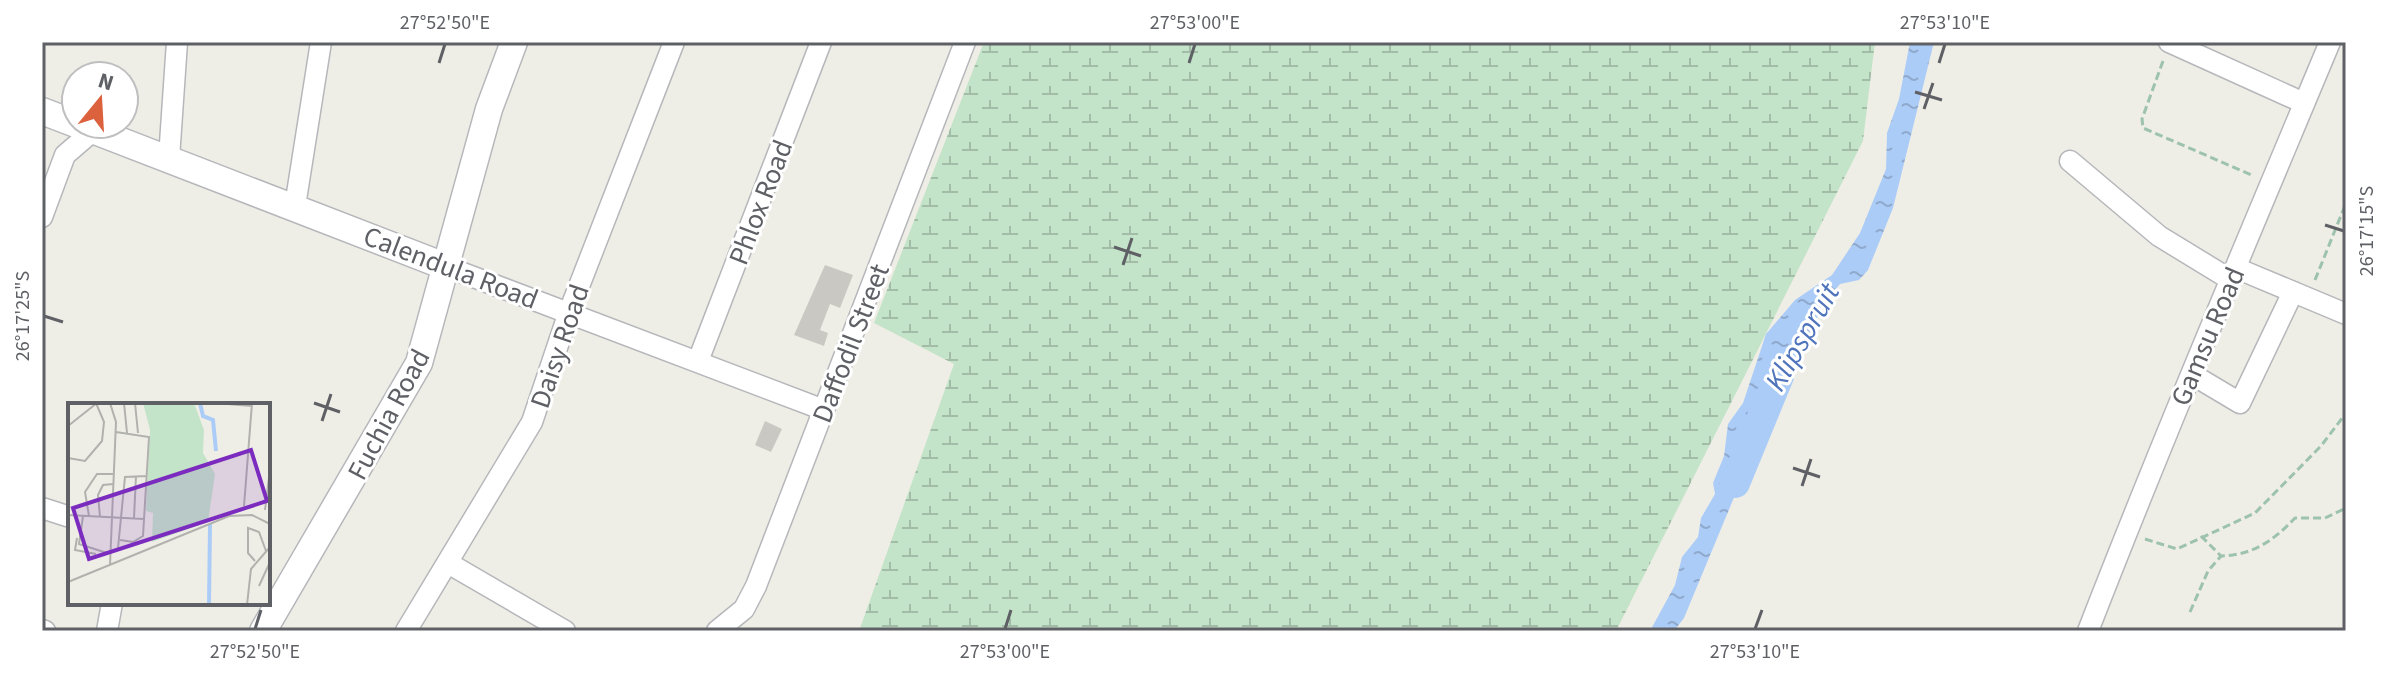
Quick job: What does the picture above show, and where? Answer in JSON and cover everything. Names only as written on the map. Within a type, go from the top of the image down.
[{"type":"street","points":[[169,158],[177,42]]},
{"type":"street","points":[[295,206],[321,42]]},
{"type":"street","name":"Fuchia Road","points":[[263,631],[411,381],[427,342],[489,109],[514,42]]},
{"type":"street","name":"Daisy Road","points":[[406,631],[532,422],[569,312],[674,42]]},
{"type":"street","name":"Phlox Road","points":[[698,361],[821,42]]},
{"type":"street","name":"Daffodil Street","points":[[717,631],[738,617],[750,598],[965,42]]},
{"type":"street","points":[[2169,42],[2304,103]]},
{"type":"street","name":"Gamsu Road","points":[[2088,631],[2330,42]]},
{"type":"street","points":[[42,217],[65,155],[74,140]]},
{"type":"street","name":"Calendula Road","points":[[120,140],[824,410]]},
{"type":"street","points":[[2070,161],[2159,236],[2233,274],[2300,295],[2346,314]]},
{"type":"street","points":[[2193,375],[2240,403],[2300,295]]},
{"type":"street","points":[[42,508],[68,516]]},
{"type":"street","points":[[448,563],[565,631]]},
{"type":"street","points":[[107,631],[112,605]]},
{"type":"path","points":[[2169,42],[2142,119],[2143,128],[2271,183]]},
{"type":"path","points":[[2300,295],[2346,203]]},
{"type":"path","points":[[2127,531],[2177,549],[2201,536],[2220,533],[2255,513],[2321,446],[2346,413]]},
{"type":"path","points":[[2190,612],[2208,571],[2221,556],[2243,555],[2274,539],[2295,518],[2325,518],[2346,508]]},
{"type":"path","points":[[2201,536],[2221,556]]},
{"type":"green space","points":[[984,42],[1875,42],[1863,141],[1616,631],[859,631],[954,364],[874,323]]},
{"type":"water","points":[[1910,42],[1934,42],[1893,208],[1868,270],[1859,280],[1840,284],[1819,310],[1814,332],[1748,434],[1750,459],[1684,618],[1674,631],[1650,631],[1675,585],[1682,557],[1698,537],[1701,518],[1715,494],[1713,483],[1724,456],[1728,424],[1743,403],[1766,334],[1795,300],[1832,275],[1860,233],[1886,169],[1887,133],[1899,99]]},
{"type":"building","points":[[825,265],[853,275],[840,308],[830,304],[820,330],[828,333],[824,346],[794,335]]},
{"type":"building","points":[[765,421],[782,429],[771,452],[755,445]]},
{"type":"waterway","name":"Klipspruit","points":[[1735,483],[1779,376]]}]
